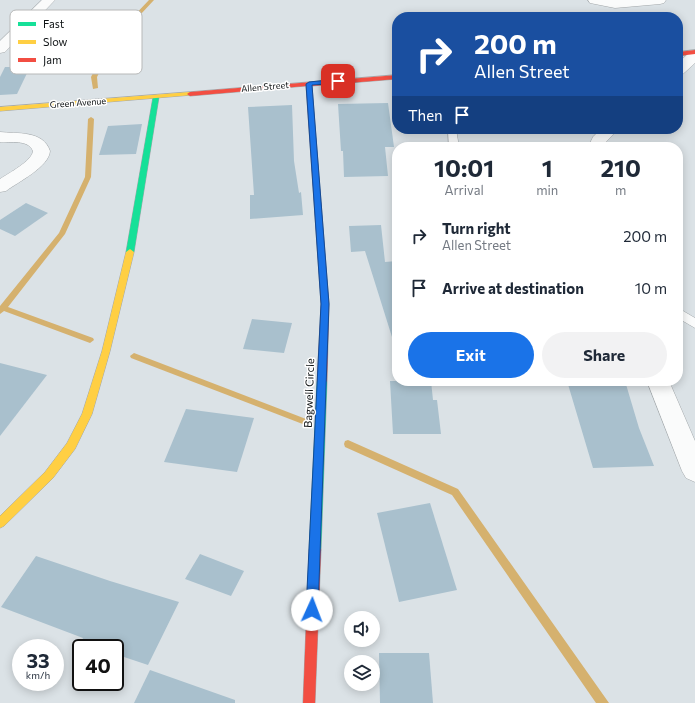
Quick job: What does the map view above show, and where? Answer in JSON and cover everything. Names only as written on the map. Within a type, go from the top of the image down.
[{"type":"street","points":[[40,10],[50,0]]},
{"type":"street","points":[[594,0],[615,4],[660,0]]},
{"type":"street","points":[[0,49],[10,39]]},
{"type":"street","points":[[683,54],[695,54]]},
{"type":"street","points":[[683,66],[695,54]]},
{"type":"street","name":"Allen Street","points":[[156,97],[392,77]]},
{"type":"street","name":"Bagwell Circle","points":[[309,84],[325,304],[309,703]]},
{"type":"street","points":[[0,523],[50,475],[71,446],[87,414],[106,351],[130,253],[156,97]]},
{"type":"street","name":"Green Avenue","points":[[0,109],[156,97]]},
{"type":"street","points":[[598,142],[605,134]]},
{"type":"street","points":[[0,137],[34,141],[40,145],[42,150],[40,156],[34,162],[0,187]]},
{"type":"street","points":[[660,386],[695,471]]},
{"type":"lane","points":[[683,316],[695,324]]},
{"type":"building","points":[[5,67],[10,67],[10,74],[27,74],[17,94],[0,95],[0,77]]},
{"type":"building","points":[[388,103],[393,142],[392,142],[392,147],[385,147],[388,176],[344,177],[338,104]]},
{"type":"building","points":[[292,105],[294,161],[299,193],[301,192],[303,215],[250,219],[250,195],[254,195],[248,107]]},
{"type":"building","points":[[142,124],[136,154],[99,155],[108,126]]},
{"type":"building","points":[[26,203],[48,213],[15,236],[0,229],[0,220]]},
{"type":"building","points":[[381,225],[385,262],[392,261],[392,337],[365,251],[351,252],[349,226]]},
{"type":"building","points":[[252,319],[292,323],[284,353],[243,349]]},
{"type":"building","points":[[0,363],[47,375],[0,436]]},
{"type":"building","points":[[390,381],[392,381],[392,386],[432,386],[433,400],[437,400],[441,434],[393,434]]},
{"type":"building","points":[[568,386],[626,386],[639,428],[654,466],[593,468]]},
{"type":"building","points":[[186,409],[254,418],[237,472],[164,462]]},
{"type":"building","points":[[430,503],[457,590],[399,602],[377,513]]},
{"type":"building","points":[[200,554],[244,571],[231,596],[185,579]]},
{"type":"building","points":[[36,556],[179,602],[148,665],[124,657],[124,639],[82,639],[1,607]]},
{"type":"building","points":[[379,653],[429,653],[433,703],[380,703]]},
{"type":"building","points":[[150,670],[235,700],[235,703],[134,703]]},
{"type":"waterway","points":[[142,10],[152,0]]},
{"type":"waterway","points":[[95,88],[94,77],[96,74]]},
{"type":"waterway","points":[[0,311],[62,234],[88,177],[91,119]]},
{"type":"waterway","points":[[3,308],[90,340]]},
{"type":"waterway","points":[[134,356],[303,421]]},
{"type":"waterway","points":[[348,444],[455,492],[603,703]]},
{"type":"traffic: fast","points":[[130,252],[156,97]]},
{"type":"traffic: fast","points":[[315,550],[322,381]]},
{"type":"traffic: slow","points":[[0,109],[190,94]]},
{"type":"traffic: slow","points":[[0,523],[49,475],[71,446],[87,414],[106,351],[130,252]]},
{"type":"traffic: jam","points":[[683,53],[695,52]]},
{"type":"traffic: jam","points":[[190,94],[392,77]]},
{"type":"traffic: jam","points":[[309,84],[325,304],[322,381]]},
{"type":"traffic: jam","points":[[309,703],[315,550]]},
{"type":"route","points":[[312,610],[325,304],[309,84],[338,81]]}]
